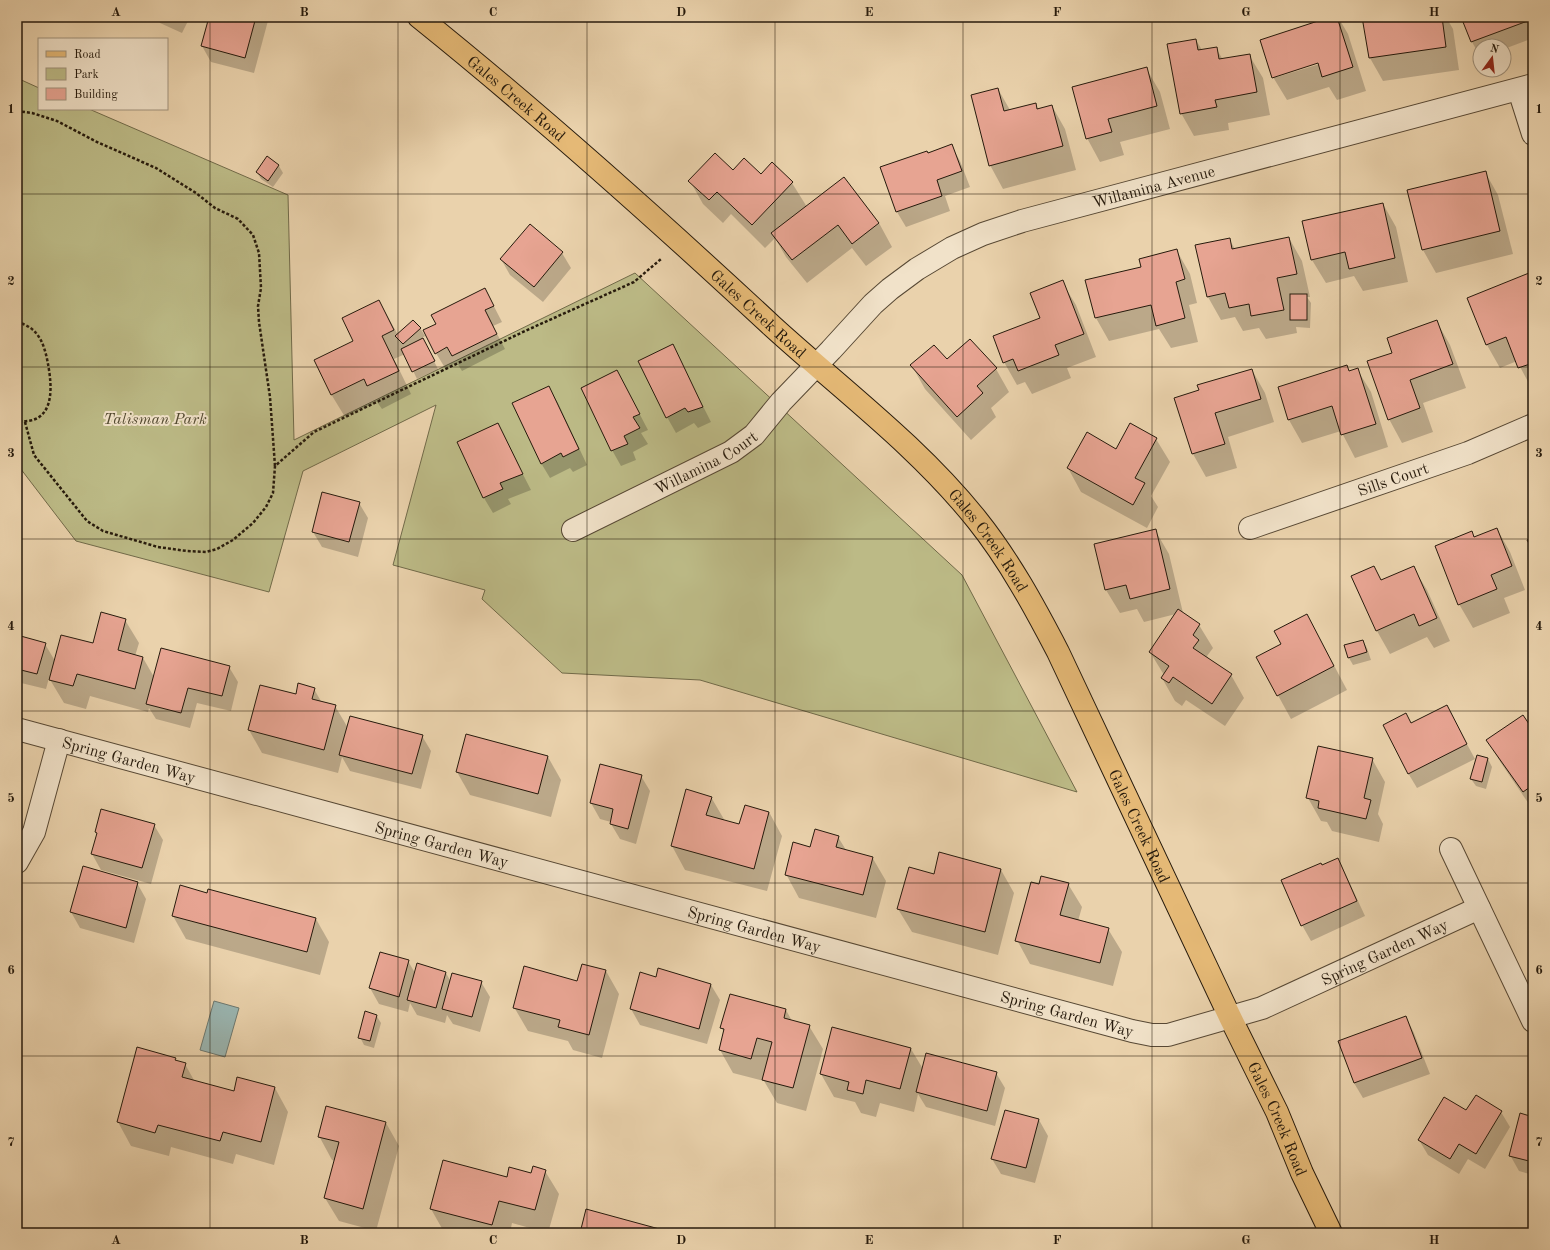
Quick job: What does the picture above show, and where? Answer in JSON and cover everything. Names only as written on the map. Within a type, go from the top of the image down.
[{"type":"main road","name":"Gales Creek Road","points":[[419,17],[486,71],[681,241],[816,366],[904,442],[950,489],[977,520],[1024,590],[1058,652],[1230,1017],[1277,1112],[1302,1172],[1331,1233]]},
{"type":"street","points":[[1526,88],[1533,134]]},
{"type":"street","name":"Willamina Avenue","points":[[816,366],[873,304],[890,289],[945,252],[983,234],[1022,221],[1526,88]]},
{"type":"street","name":"Willamina Court","points":[[573,530],[731,452],[754,435],[781,402],[816,366]]},
{"type":"street","name":"Sills Court","points":[[1250,528],[1468,453],[1533,425]]},
{"type":"street","name":"Spring Garden Way","points":[[17,730],[59,740],[1132,1031],[1152,1035],[1168,1035],[1262,1008],[1479,908]]},
{"type":"street","points":[[17,862],[34,832],[59,740]]},
{"type":"street","points":[[1451,849],[1533,1021]]},
{"type":"path","points":[[17,111],[32,113],[57,121],[98,142],[156,168],[196,193],[215,208],[238,219],[253,235],[259,253],[261,288],[258,306],[259,322],[270,397],[275,466],[274,492],[266,507],[253,523],[233,540],[217,550],[206,552],[158,547],[103,532],[86,520],[34,455],[25,422]]},
{"type":"path","points":[[275,466],[314,432],[526,331],[634,282],[681,241]]},
{"type":"path","points":[[17,322],[22,323],[32,329],[42,342],[46,351],[52,390],[48,406],[43,414],[35,420],[17,422]]},
{"type":"green space","name":"Talisman Park","points":[[17,78],[38,88],[38,110],[91,110],[288,195],[294,440],[635,273],[962,575],[1077,792],[700,680],[562,673],[482,599],[485,590],[393,565],[436,405],[303,471],[269,592],[76,541],[17,464]]},
{"type":"water","points":[[214,1001],[239,1008],[225,1057],[200,1050]]},
{"type":"building","points":[[209,17],[256,17],[245,58],[201,46]]},
{"type":"building","points":[[1317,17],[1337,17],[1353,67],[1322,77],[1318,63],[1272,78],[1260,40],[1318,21]]},
{"type":"building","points":[[1362,17],[1442,17],[1446,47],[1369,58]]},
{"type":"building","points":[[1461,17],[1533,17],[1533,19],[1482,38],[1472,38],[1471,42]]},
{"type":"building","points":[[1196,39],[1198,50],[1217,47],[1219,59],[1250,54],[1257,92],[1215,100],[1217,107],[1180,114],[1167,44]]},
{"type":"building","points":[[1147,67],[1157,106],[1108,119],[1112,132],[1086,139],[1072,87]]},
{"type":"building","points":[[998,88],[1004,111],[1036,103],[1037,109],[1052,105],[1063,146],[989,166],[971,95]]},
{"type":"building","points":[[952,144],[962,171],[937,180],[942,196],[896,212],[880,167],[927,151],[928,153]]},
{"type":"building","points":[[715,153],[733,170],[744,158],[761,174],[772,162],[793,182],[752,225],[717,192],[709,200],[688,181]]},
{"type":"building","points":[[267,156],[279,165],[268,181],[256,172]]},
{"type":"building","points":[[1486,171],[1500,231],[1422,250],[1407,190]]},
{"type":"building","points":[[844,177],[879,223],[852,244],[838,225],[792,260],[771,233]]},
{"type":"building","points":[[1383,203],[1395,258],[1349,269],[1345,252],[1311,260],[1302,221]]},
{"type":"building","points":[[530,224],[563,252],[534,287],[500,259]]},
{"type":"building","points":[[1289,237],[1297,274],[1277,278],[1284,310],[1251,316],[1249,304],[1229,308],[1225,293],[1207,297],[1195,245],[1230,238],[1232,249]]},
{"type":"building","points":[[1177,249],[1185,279],[1176,282],[1185,318],[1156,326],[1151,305],[1095,318],[1085,280],[1141,267],[1139,259]]},
{"type":"building","points":[[1529,273],[1533,283],[1533,363],[1518,368],[1506,337],[1486,345],[1467,298]]},
{"type":"building","points":[[1063,280],[1084,334],[1055,345],[1059,355],[1018,371],[1013,359],[1003,363],[993,336],[1040,318],[1030,293]]},
{"type":"building","points":[[485,288],[494,306],[485,310],[497,334],[452,356],[447,347],[435,354],[423,330],[436,324],[431,315]]},
{"type":"building","points":[[1290,294],[1307,294],[1307,320],[1290,320]]},
{"type":"building","points":[[379,300],[394,330],[382,336],[399,371],[367,386],[364,379],[331,395],[314,360],[353,341],[342,318]]},
{"type":"building","points":[[413,320],[421,328],[403,344],[395,336]]},
{"type":"building","points":[[1437,320],[1453,364],[1410,380],[1420,408],[1388,420],[1367,361],[1392,353],[1387,338]]},
{"type":"building","points":[[423,338],[435,361],[412,372],[401,349]]},
{"type":"building","points":[[970,339],[997,368],[977,386],[983,393],[957,417],[910,365],[934,345],[947,359]]},
{"type":"building","points":[[673,344],[703,407],[688,412],[685,408],[666,418],[638,361]]},
{"type":"building","points":[[1347,365],[1349,371],[1358,368],[1376,424],[1341,435],[1332,406],[1288,420],[1278,387]]},
{"type":"building","points":[[1252,369],[1261,399],[1215,413],[1225,444],[1192,454],[1174,398],[1199,390],[1197,385]]},
{"type":"building","points":[[617,370],[640,414],[633,417],[640,428],[624,436],[628,444],[611,451],[581,388]]},
{"type":"building","points":[[549,386],[579,449],[563,457],[561,453],[541,464],[512,403]]},
{"type":"building","points":[[498,423],[523,474],[500,483],[503,489],[483,498],[457,442]]},
{"type":"building","points":[[1130,423],[1157,438],[1135,478],[1145,483],[1133,505],[1067,468],[1087,432],[1116,449]]},
{"type":"building","points":[[322,492],[360,502],[349,542],[312,532]]},
{"type":"building","points":[[1497,528],[1512,566],[1491,575],[1497,589],[1458,605],[1435,546],[1472,531],[1474,537]]},
{"type":"building","points":[[1156,529],[1170,589],[1130,599],[1126,585],[1105,590],[1094,544]]},
{"type":"building","points":[[1533,537],[1533,551],[1527,540]]},
{"type":"building","points":[[1374,566],[1381,580],[1414,566],[1437,618],[1419,626],[1414,614],[1376,631],[1351,576]]},
{"type":"building","points":[[1178,609],[1200,624],[1193,635],[1199,640],[1193,648],[1232,674],[1212,704],[1173,677],[1169,683],[1161,678],[1169,666],[1149,652]]},
{"type":"building","points":[[101,612],[126,619],[118,650],[143,657],[135,689],[77,674],[73,686],[49,680],[61,635],[93,643]]},
{"type":"building","points":[[1307,614],[1334,666],[1277,696],[1256,657],[1281,644],[1274,631]]},
{"type":"building","points":[[17,635],[46,643],[37,674],[17,669]]},
{"type":"building","points":[[1363,640],[1367,652],[1348,658],[1344,645]]},
{"type":"building","points":[[161,648],[230,666],[222,696],[188,688],[181,713],[146,704]]},
{"type":"building","points":[[298,683],[315,688],[312,699],[336,705],[324,750],[248,730],[260,685],[296,694]]},
{"type":"building","points":[[1447,705],[1467,744],[1408,774],[1383,725],[1406,713],[1411,723]]},
{"type":"building","points":[[1523,715],[1533,730],[1533,785],[1523,792],[1486,740]]},
{"type":"building","points":[[350,716],[423,735],[412,774],[339,755]]},
{"type":"building","points":[[466,734],[548,756],[538,794],[456,772]]},
{"type":"building","points":[[1318,746],[1373,758],[1364,798],[1371,800],[1366,819],[1318,808],[1319,801],[1306,798]]},
{"type":"building","points":[[1477,755],[1488,758],[1482,782],[1470,779]]},
{"type":"building","points":[[600,764],[642,775],[628,829],[610,824],[613,809],[590,803]]},
{"type":"building","points":[[686,789],[712,797],[706,815],[739,824],[745,805],[769,812],[754,869],[671,846]]},
{"type":"building","points":[[101,809],[155,824],[142,868],[91,854],[97,833],[95,832]]},
{"type":"building","points":[[815,829],[839,836],[836,847],[873,857],[863,895],[785,875],[793,842],[810,847]]},
{"type":"building","points":[[939,852],[1001,869],[985,932],[897,909],[909,867],[934,874]]},
{"type":"building","points":[[1338,858],[1357,901],[1301,926],[1281,880],[1321,863],[1322,865]]},
{"type":"building","points":[[83,866],[138,882],[126,928],[70,912]]},
{"type":"building","points":[[1041,876],[1069,883],[1060,915],[1109,928],[1100,963],[1015,941],[1031,882],[1039,884]]},
{"type":"building","points":[[180,885],[207,893],[208,889],[316,918],[307,952],[172,916]]},
{"type":"building","points":[[380,952],[409,960],[399,997],[369,988]]},
{"type":"building","points":[[417,963],[446,972],[436,1008],[407,1000]]},
{"type":"building","points":[[582,964],[606,970],[589,1035],[558,1027],[560,1020],[513,1008],[524,966],[577,981]]},
{"type":"building","points":[[658,968],[711,984],[699,1029],[630,1009],[640,972],[656,977]]},
{"type":"building","points":[[452,973],[482,981],[472,1017],[442,1009]]},
{"type":"building","points":[[730,994],[786,1009],[784,1018],[810,1025],[793,1088],[762,1080],[772,1042],[757,1038],[751,1059],[719,1050],[724,1029],[720,1028]]},
{"type":"building","points":[[365,1011],[377,1015],[370,1041],[358,1038]]},
{"type":"building","points":[[1406,1016],[1422,1058],[1354,1083],[1338,1041]]},
{"type":"building","points":[[832,1027],[911,1048],[900,1089],[866,1080],[863,1094],[847,1090],[849,1082],[820,1074]]},
{"type":"building","points":[[137,1047],[176,1058],[175,1060],[186,1063],[182,1077],[234,1091],[237,1077],[275,1087],[261,1142],[223,1132],[220,1141],[158,1125],[155,1133],[117,1122]]},
{"type":"building","points":[[926,1053],[997,1072],[987,1111],[916,1092]]},
{"type":"building","points":[[1476,1095],[1502,1111],[1476,1154],[1459,1144],[1450,1159],[1418,1140],[1444,1097],[1466,1110]]},
{"type":"building","points":[[326,1106],[386,1122],[363,1209],[324,1198],[339,1142],[318,1137]]},
{"type":"building","points":[[1005,1110],[1039,1119],[1026,1168],[991,1159]]},
{"type":"building","points":[[1520,1113],[1533,1117],[1533,1162],[1509,1156]]},
{"type":"building","points":[[443,1160],[507,1177],[509,1167],[531,1173],[533,1166],[546,1170],[535,1210],[499,1201],[492,1225],[430,1209]]},
{"type":"building","points":[[586,1209],[674,1233],[580,1233]]}]
